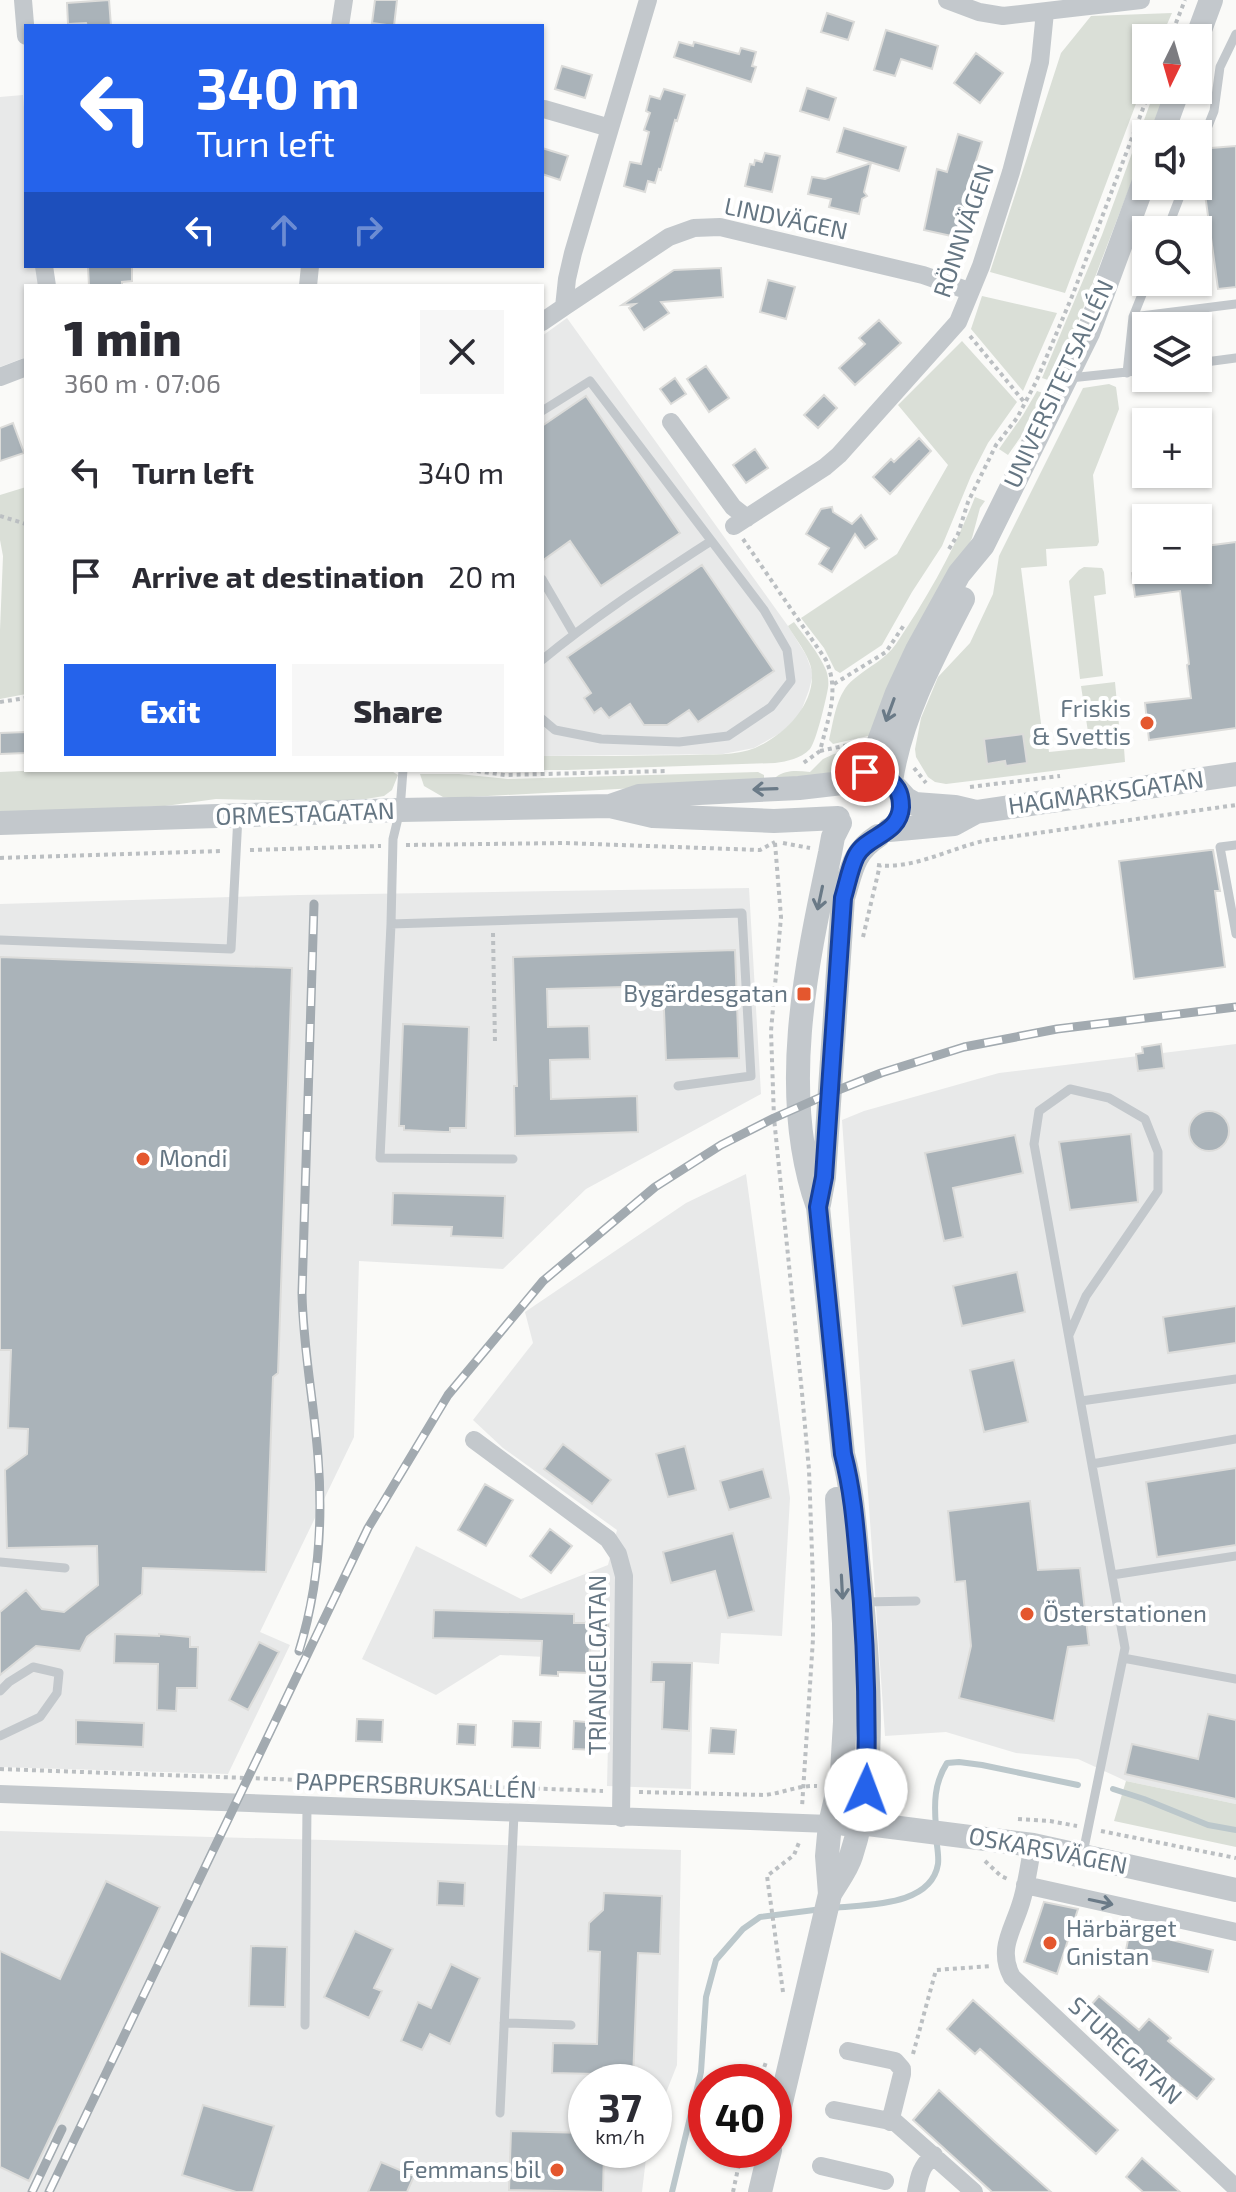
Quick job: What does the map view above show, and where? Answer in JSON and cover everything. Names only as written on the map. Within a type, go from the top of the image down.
[{"type":"street","points":[[23,0],[25,24]]},
{"type":"street","points":[[340,24],[344,0]]},
{"type":"street","points":[[564,307],[573,253],[648,0]]},
{"type":"street","points":[[947,0],[979,12],[1003,16],[1141,0]]},
{"type":"street","points":[[1202,24],[1211,0]]},
{"type":"street","name":"RÖNNVÄGEN","points":[[741,522],[839,455],[958,322],[981,266],[1014,159],[1040,62],[1045,12]]},
{"type":"street","points":[[544,109],[610,128]]},
{"type":"street","name":"UNIVERSITETSALLÉN","points":[[894,785],[895,753],[925,674],[974,579],[983,545],[1088,333],[1137,200]]},
{"type":"street","name":"LINDVÄGEN","points":[[544,321],[669,237],[694,228],[720,227],[923,275],[969,291]]},
{"type":"street","points":[[0,377],[24,368]]},
{"type":"street","points":[[671,422],[741,522]]},
{"type":"street","name":"UNIVERSITETSALLÉN","points":[[865,772],[917,650],[959,574],[983,545]]},
{"type":"street","points":[[818,1207],[824,1177],[843,898],[857,854],[896,822],[900,811],[900,800],[894,785],[877,773],[853,775],[842,783],[835,800],[839,821],[812,936],[799,1065],[798,1108],[807,1176],[818,1207],[843,1454],[851,1485],[863,1602],[868,1713],[866,1790],[859,1825],[850,1859],[830,1894]]},
{"type":"street","name":"HAGMARKSGATAN","points":[[883,833],[954,824],[976,812],[1236,774]]},
{"type":"street","name":"ORMESTAGATAN","points":[[610,806],[639,796],[842,783]]},
{"type":"street","name":"HAGMARKSGATAN","points":[[894,785],[915,804],[976,812]]},
{"type":"street","name":"ORMESTAGATAN","points":[[0,823],[610,806],[653,816],[839,821]]},
{"type":"street","points":[[839,821],[853,834],[870,838],[883,833]]},
{"type":"street","name":"TRIANGELGATAN","points":[[474,1440],[608,1539],[618,1554],[624,1576],[621,1818]]},
{"type":"street","points":[[790,2064],[830,1894],[827,1856],[830,1824],[842,1772],[844,1623],[836,1488],[843,1454]]},
{"type":"street","name":"PAPPERSBRUKSALLÉN","points":[[0,1794],[830,1824]]},
{"type":"street","name":"OSKARSVÄGEN","points":[[830,1824],[950,1833],[1033,1845],[1236,1890]]},
{"type":"street","points":[[1005,1965],[1005,1951],[1022,1901],[1033,1845]]},
{"type":"street","name":"OSKARSVÄGEN","points":[[1025,1885],[1236,1932]]},
{"type":"street","name":"STUREGATAN","points":[[1005,1965],[1012,1977],[1236,2188]]},
{"type":"street","points":[[848,2051],[895,2061],[900,2065],[902,2074],[890,2122]]},
{"type":"street","points":[[834,2110],[895,2122],[974,2192]]},
{"type":"street","points":[[916,2192],[921,2170],[934,2155]]},
{"type":"street","points":[[821,2166],[885,2181]]},
{"type":"street","points":[[760,2192],[766,2168]]},
{"type":"lane","points":[[1210,120],[1220,67],[1236,34]]},
{"type":"lane","points":[[1173,312],[1236,304]]},
{"type":"lane","points":[[1127,373],[1132,326]]},
{"type":"lane","points":[[1212,361],[1236,358]]},
{"type":"lane","points":[[1065,378],[1132,372]]},
{"type":"lane","points":[[544,410],[590,381],[764,610],[787,650],[791,681],[771,707],[728,736],[679,742],[601,739],[555,730],[544,721]]},
{"type":"lane","points":[[544,658],[633,592],[711,541]]},
{"type":"lane","points":[[544,582],[574,634]]},
{"type":"lane","points":[[403,772],[400,810],[393,839],[380,1158],[513,1159]]},
{"type":"lane","points":[[0,940],[231,949],[238,816]]},
{"type":"lane","points":[[1236,845],[1220,847],[1236,934]]},
{"type":"lane","points":[[391,924],[742,913],[751,1076],[678,1086]]},
{"type":"lane","points":[[1069,1335],[1086,1296],[1158,1191],[1158,1152],[1145,1119],[1109,1098],[1070,1089],[1039,1111],[1034,1144],[1125,1648],[1082,1856]]},
{"type":"lane","points":[[1081,1401],[1236,1379]]},
{"type":"lane","points":[[1092,1464],[1236,1439]]},
{"type":"lane","points":[[1112,1575],[1236,1556]]},
{"type":"lane","points":[[0,1562],[65,1568]]},
{"type":"lane","points":[[863,1602],[916,1601]]},
{"type":"lane","points":[[1123,1658],[1236,1679]]},
{"type":"lane","points":[[0,1691],[33,1667],[59,1673],[57,1693],[40,1717],[0,1736]]},
{"type":"lane","points":[[305,2025],[307,1805]]},
{"type":"lane","points":[[500,2113],[514,1814]]},
{"type":"lane","points":[[504,2023],[571,2025]]},
{"type":"path","points":[[1176,24],[1185,0]]},
{"type":"path","points":[[945,556],[958,534],[968,502],[996,445],[1025,403],[1073,294],[1145,104]]},
{"type":"path","points":[[958,322],[1025,403]]},
{"type":"path","points":[[0,516],[24,523]]},
{"type":"path","points":[[741,522],[826,660],[834,684],[820,751]]},
{"type":"path","points":[[834,684],[886,652],[909,615]]},
{"type":"path","points":[[0,702],[24,698]]},
{"type":"path","points":[[793,765],[804,764],[820,751],[858,743]]},
{"type":"path","points":[[906,757],[929,785]]},
{"type":"path","points":[[478,772],[505,775],[677,771]]},
{"type":"path","points":[[872,864],[889,866],[919,861],[988,840],[1236,805]]},
{"type":"path","points":[[629,1791],[765,1795],[804,1785],[813,1639],[813,1581],[809,1470],[774,1118],[771,1031],[781,917],[774,829]]},
{"type":"path","points":[[863,940],[880,865]]},
{"type":"path","points":[[493,922],[495,1043]]},
{"type":"path","points":[[779,937],[787,941]]},
{"type":"path","points":[[0,1769],[612,1791]]},
{"type":"path","points":[[1103,1832],[1236,1858]]},
{"type":"path","points":[[784,1992],[767,1876],[794,1855],[800,1844]]},
{"type":"path","points":[[911,2063],[936,1970],[1005,1965]]},
{"type":"path","points":[[766,2064],[770,2052]]},
{"type":"path","points":[[733,2192],[738,2168]]},
{"type":"shaded area","points":[[1172,13],[1167,24],[1132,24],[1132,104],[1136,104],[1065,293],[990,272],[1061,53],[1091,16]]},
{"type":"shaded area","points":[[23,95],[24,268],[37,268],[39,284],[24,284],[24,358],[0,367],[0,97]]},
{"type":"shaded area","points":[[1150,104],[1161,104],[1155,120],[1144,120]]},
{"type":"shaded area","points":[[1132,153],[1132,181],[1079,319],[1051,381],[1042,378],[1102,235]]},
{"type":"shaded area","points":[[982,296],[1057,313],[1023,391],[971,329]]},
{"type":"shaded area","points":[[567,318],[806,655],[813,674],[800,714],[782,732],[754,748],[723,754],[544,756],[544,335]]},
{"type":"shaded area","points":[[962,341],[1017,402],[988,443],[942,546],[882,645],[840,673],[801,618],[897,554],[948,465],[898,405]]},
{"type":"shaded area","points":[[1109,384],[1116,387],[1119,409],[1093,475],[1099,542],[1097,546],[1046,549],[1047,566],[1021,568],[1043,739],[1047,739],[1049,752],[1118,745],[1124,748],[1125,762],[946,784],[935,782],[928,777],[916,757],[921,718],[938,677],[970,643],[993,594],[999,556],[1083,388]],"holes":[[[1023,734],[1027,763],[1006,766],[1005,761],[987,763],[984,739]]]},
{"type":"shaded area","points":[[1037,391],[1046,394],[1008,455],[999,449]]},
{"type":"shaded area","points":[[24,488],[24,694],[0,699],[3,556],[0,495]]},
{"type":"shaded area","points":[[975,497],[985,501],[972,538],[874,738],[868,736],[833,744],[829,740],[843,692],[896,644],[940,573]]},
{"type":"shaded area","points":[[1084,567],[1102,568],[1106,594],[1094,596],[1103,676],[1080,679],[1069,581]]},
{"type":"shaded area","points":[[794,622],[827,672],[828,688],[815,738],[810,749],[794,759],[775,763],[544,770],[544,756],[723,754],[748,751],[766,743],[794,719],[811,687],[809,662],[788,626]]},
{"type":"shaded area","points":[[1115,682],[1119,725],[1113,730],[1088,732],[1081,686]]},
{"type":"shaded area","points":[[864,748],[865,759],[841,771],[775,781],[784,773],[810,772],[823,759],[834,754]]},
{"type":"shaded area","points":[[0,772],[393,772],[398,775],[392,790],[384,796],[348,802],[216,799],[165,806],[0,813]]},
{"type":"shaded area","points":[[758,772],[764,775],[764,781],[452,798],[443,797],[424,786],[420,774],[508,779]]},
{"type":"shaded area","points":[[749,888],[761,1094],[586,1189],[503,1269],[359,1261],[354,1437],[260,1632],[290,1645],[228,1774],[0,1767],[0,904],[299,895]]},
{"type":"shaded area","points":[[1236,1044],[1236,1804],[1126,1781],[1078,1759],[1016,1753],[946,1732],[885,1736],[842,1120],[999,1073]]},
{"type":"shaded area","points":[[746,1174],[790,1498],[782,1636],[721,1633],[719,1664],[693,1662],[691,1789],[607,1786],[610,1660],[500,1655],[436,1695],[362,1659],[416,1546],[521,1599],[608,1565],[617,1530],[503,1448],[473,1420],[533,1343],[525,1312],[686,1203]]},
{"type":"shaded area","points":[[1126,1781],[1236,1804],[1236,1847],[1114,1821]]},
{"type":"shaded area","points":[[0,1831],[681,1850],[677,2065],[672,2078],[672,2064],[568,2064],[568,2168],[645,2168],[642,2192],[0,2192]]},
{"type":"building","points":[[109,0],[111,24],[68,24],[67,3]]},
{"type":"building","points":[[375,0],[397,0],[394,24],[372,23]]},
{"type":"building","points":[[827,13],[854,22],[848,40],[821,32]]},
{"type":"building","points":[[886,30],[938,46],[932,69],[901,59],[895,76],[874,70]]},
{"type":"building","points":[[679,42],[693,46],[694,42],[739,54],[741,48],[756,52],[752,66],[756,67],[751,82],[674,57]]},
{"type":"building","points":[[976,53],[1003,73],[980,103],[954,83]]},
{"type":"building","points":[[562,66],[592,75],[585,98],[555,89]]},
{"type":"building","points":[[807,88],[836,98],[829,120],[800,111]]},
{"type":"building","points":[[664,89],[685,95],[661,170],[655,183],[648,181],[645,192],[624,186],[630,162],[641,164],[649,132],[644,130],[650,113],[646,111],[650,96],[660,99]]},
{"type":"building","points":[[844,128],[906,147],[899,171],[837,152]]},
{"type":"building","points":[[958,134],[982,142],[966,192],[972,193],[967,210],[962,208],[956,237],[924,230],[937,169],[947,172]]},
{"type":"building","points":[[1236,146],[1236,287],[1218,289],[1212,216],[1208,216],[1206,200],[1212,200],[1212,148]]},
{"type":"building","points":[[544,149],[568,156],[560,180],[544,175]]},
{"type":"building","points":[[765,153],[780,156],[772,192],[745,186],[750,164],[754,165],[755,160],[762,162]]},
{"type":"building","points":[[871,163],[864,192],[867,196],[862,199],[859,214],[829,207],[831,199],[808,194],[812,177],[825,179]]},
{"type":"building","points":[[88,268],[132,268],[132,281],[89,284]]},
{"type":"building","points":[[721,268],[723,297],[661,302],[669,313],[644,330],[629,308],[635,304],[622,305],[674,270]]},
{"type":"building","points":[[768,280],[795,287],[786,319],[760,312]]},
{"type":"building","points":[[879,320],[901,343],[855,385],[839,368],[865,344],[859,338]]},
{"type":"building","points":[[706,366],[729,398],[709,412],[687,379]]},
{"type":"building","points":[[675,378],[686,394],[671,404],[660,389]]},
{"type":"building","points":[[824,395],[837,408],[818,428],[804,415]]},
{"type":"building","points":[[586,396],[680,533],[601,586],[570,541],[544,560],[544,425]]},
{"type":"building","points":[[13,423],[24,453],[0,461],[0,428]]},
{"type":"building","points":[[919,438],[931,451],[890,494],[873,477]]},
{"type":"building","points":[[755,449],[768,468],[746,483],[733,465]]},
{"type":"building","points":[[832,507],[833,512],[852,524],[861,515],[877,539],[865,548],[855,534],[832,572],[819,564],[829,548],[806,534],[821,509]]},
{"type":"building","points":[[1236,542],[1236,728],[1149,740],[1145,703],[1191,698],[1189,664],[1180,591],[1135,597],[1133,584],[1212,584],[1212,545]]},
{"type":"building","points":[[702,565],[774,671],[698,722],[689,710],[667,725],[644,725],[630,704],[609,718],[601,708],[594,713],[584,698],[591,693],[567,657]]},
{"type":"building","points":[[24,732],[24,753],[0,754],[0,733]]},
{"type":"building","points":[[1023,734],[1027,763],[1006,766],[1005,761],[987,764],[984,739]]},
{"type":"building","points":[[1213,850],[1220,891],[1215,891],[1225,967],[1134,979],[1119,861]]},
{"type":"building","points":[[735,950],[739,1058],[666,1060],[663,986],[547,989],[548,1027],[589,1026],[590,1059],[550,1060],[551,1099],[637,1096],[638,1132],[515,1136],[514,1086],[517,1086],[513,957]]},
{"type":"building","name":"Mondi","points":[[0,957],[292,968],[278,1373],[273,1377],[266,1572],[143,1568],[142,1594],[87,1637],[80,1651],[36,1646],[0,1675],[0,1612],[26,1590],[42,1609],[64,1612],[98,1585],[97,1546],[7,1548],[5,1470],[27,1454],[28,1429],[8,1428],[11,1350],[0,1350]]},
{"type":"building","points":[[403,1024],[469,1027],[466,1128],[450,1128],[450,1132],[444,1132],[404,1130],[404,1126],[399,1126]]},
{"type":"building","points":[[1161,1044],[1164,1068],[1138,1071],[1136,1054],[1143,1053],[1142,1047]]},
{"type":"building","points":[[1209,1111],[1223,1117],[1229,1131],[1223,1145],[1209,1151],[1195,1145],[1189,1131],[1195,1117]]},
{"type":"building","points":[[1131,1134],[1138,1202],[1070,1210],[1059,1142]]},
{"type":"building","points":[[1015,1135],[1023,1173],[953,1188],[963,1237],[944,1241],[925,1153]]},
{"type":"building","points":[[393,1193],[505,1196],[503,1238],[451,1236],[452,1227],[392,1225]]},
{"type":"building","points":[[1017,1272],[1025,1312],[962,1326],[953,1286]]},
{"type":"building","points":[[1236,1306],[1236,1343],[1168,1353],[1163,1317]]},
{"type":"building","points":[[1014,1360],[1028,1422],[984,1432],[970,1370]]},
{"type":"building","points":[[563,1444],[611,1480],[592,1504],[544,1469]]},
{"type":"building","points":[[685,1446],[696,1490],[668,1497],[656,1454]]},
{"type":"building","points":[[1236,1468],[1236,1545],[1157,1557],[1146,1482]]},
{"type":"building","points":[[763,1469],[771,1498],[729,1510],[720,1481]]},
{"type":"building","points":[[485,1484],[513,1500],[486,1546],[458,1530]]},
{"type":"building","name":"Österstationen","points":[[1030,1501],[1038,1570],[1080,1568],[1089,1645],[1068,1647],[1054,1721],[959,1698],[971,1646],[965,1581],[955,1582],[948,1511]]},
{"type":"building","points":[[550,1529],[572,1546],[551,1573],[530,1556]]},
{"type":"building","points":[[733,1533],[754,1611],[728,1618],[715,1571],[671,1583],[663,1552]]},
{"type":"building","points":[[434,1610],[574,1614],[574,1623],[608,1623],[608,1640],[590,1640],[589,1673],[540,1675],[542,1641],[433,1638]]},
{"type":"building","points":[[115,1634],[190,1637],[190,1647],[198,1647],[197,1688],[177,1688],[176,1711],[157,1710],[158,1664],[114,1663]]},
{"type":"building","points":[[259,1642],[279,1652],[248,1710],[229,1700]]},
{"type":"building","points":[[652,1662],[692,1663],[689,1731],[662,1729],[664,1682],[651,1682]]},
{"type":"building","points":[[1208,1714],[1236,1720],[1236,1799],[1125,1774],[1132,1744],[1198,1759]]},
{"type":"building","points":[[357,1719],[383,1720],[382,1742],[356,1741]]},
{"type":"building","points":[[76,1720],[144,1723],[143,1747],[76,1744]]},
{"type":"building","points":[[513,1721],[541,1722],[540,1748],[512,1747]]},
{"type":"building","points":[[574,1721],[598,1723],[597,1750],[573,1749]]},
{"type":"building","points":[[458,1724],[476,1725],[475,1745],[457,1744]]},
{"type":"building","points":[[711,1728],[736,1730],[734,1754],[709,1753]]},
{"type":"building","points":[[106,1881],[160,1907],[29,2181],[0,2167],[0,1951],[60,1979]]},
{"type":"building","points":[[438,1881],[465,1883],[464,1906],[437,1905]]},
{"type":"building","points":[[604,1893],[662,1896],[660,1954],[638,1953],[634,2064],[568,2064],[568,2073],[552,2073],[553,2043],[597,2044],[600,1952],[588,1951],[589,1923],[603,1910]]},
{"type":"building","points":[[1044,1902],[1078,1909],[1057,1974],[1024,1962]]},
{"type":"building","points":[[1130,1930],[1213,1950],[1208,1972],[1125,1955]]},
{"type":"building","points":[[355,1931],[393,1949],[374,1988],[382,1991],[369,2018],[324,1997]]},
{"type":"building","points":[[251,1946],[287,1947],[285,2007],[249,2006]]},
{"type":"building","points":[[451,1964],[480,1978],[450,2044],[430,2034],[422,2050],[401,2041],[418,2002],[431,2008]]},
{"type":"building","points":[[1099,1996],[1139,2030],[1149,2019],[1171,2038],[1168,2041],[1214,2079],[1197,2099],[1150,2061],[1142,2070],[1082,2015]]},
{"type":"building","points":[[973,2000],[1118,2130],[1096,2154],[980,2049],[975,2054],[947,2029]]},
{"type":"building","points":[[939,2090],[1051,2192],[992,2192],[981,2182],[913,2120]]},
{"type":"building","points":[[203,2105],[274,2126],[253,2192],[236,2192],[182,2175]]},
{"type":"building","name":"Femmans bil","points":[[511,2131],[568,2133],[568,2168],[604,2168],[603,2192],[509,2190]]},
{"type":"building","points":[[1142,2158],[1180,2192],[1143,2192],[1126,2177]]},
{"type":"building","points":[[381,2162],[414,2176],[407,2192],[368,2192]]},
{"type":"waterway","points":[[936,1827],[936,1794],[947,1763],[982,1765],[1078,1785]]},
{"type":"waterway","points":[[1113,1789],[1208,1825],[1236,1830]]},
{"type":"waterway","points":[[833,1908],[895,1901],[923,1888],[933,1878],[938,1864],[936,1838]]},
{"type":"waterway","points":[[672,2192],[701,2072],[706,1997],[716,1960],[743,1929],[760,1917],[822,1909]]},
{"type":"railway","points":[[299,1651],[315,1580],[320,1506],[302,1293],[314,904]]},
{"type":"railway","points":[[49,2192],[368,1528],[448,1395],[543,1281],[655,1187],[721,1145],[774,1118],[881,1073],[964,1047],[1057,1029],[1236,1007]]},
{"type":"railway","points":[[32,2192],[62,2129]]},
{"type":"place","name":"Friskis & Svettis","points":[[1147,723]]},
{"type":"place","name":"Bygärdesgatan","points":[[804,994]]},
{"type":"place","name":"Mondi","points":[[143,1159]]},
{"type":"place","name":"Österstationen","points":[[1027,1614]]},
{"type":"place","name":"Härbärget Gnistan","points":[[1050,1943]]},
{"type":"place","name":"Femmans bil","points":[[557,2170]]},
{"type":"route","points":[[865,772],[877,773],[891,781],[897,789],[901,805],[893,826],[857,854],[843,898],[824,1177],[818,1207],[843,1454],[851,1485],[865,1625],[868,1713],[866,1790]]}]
